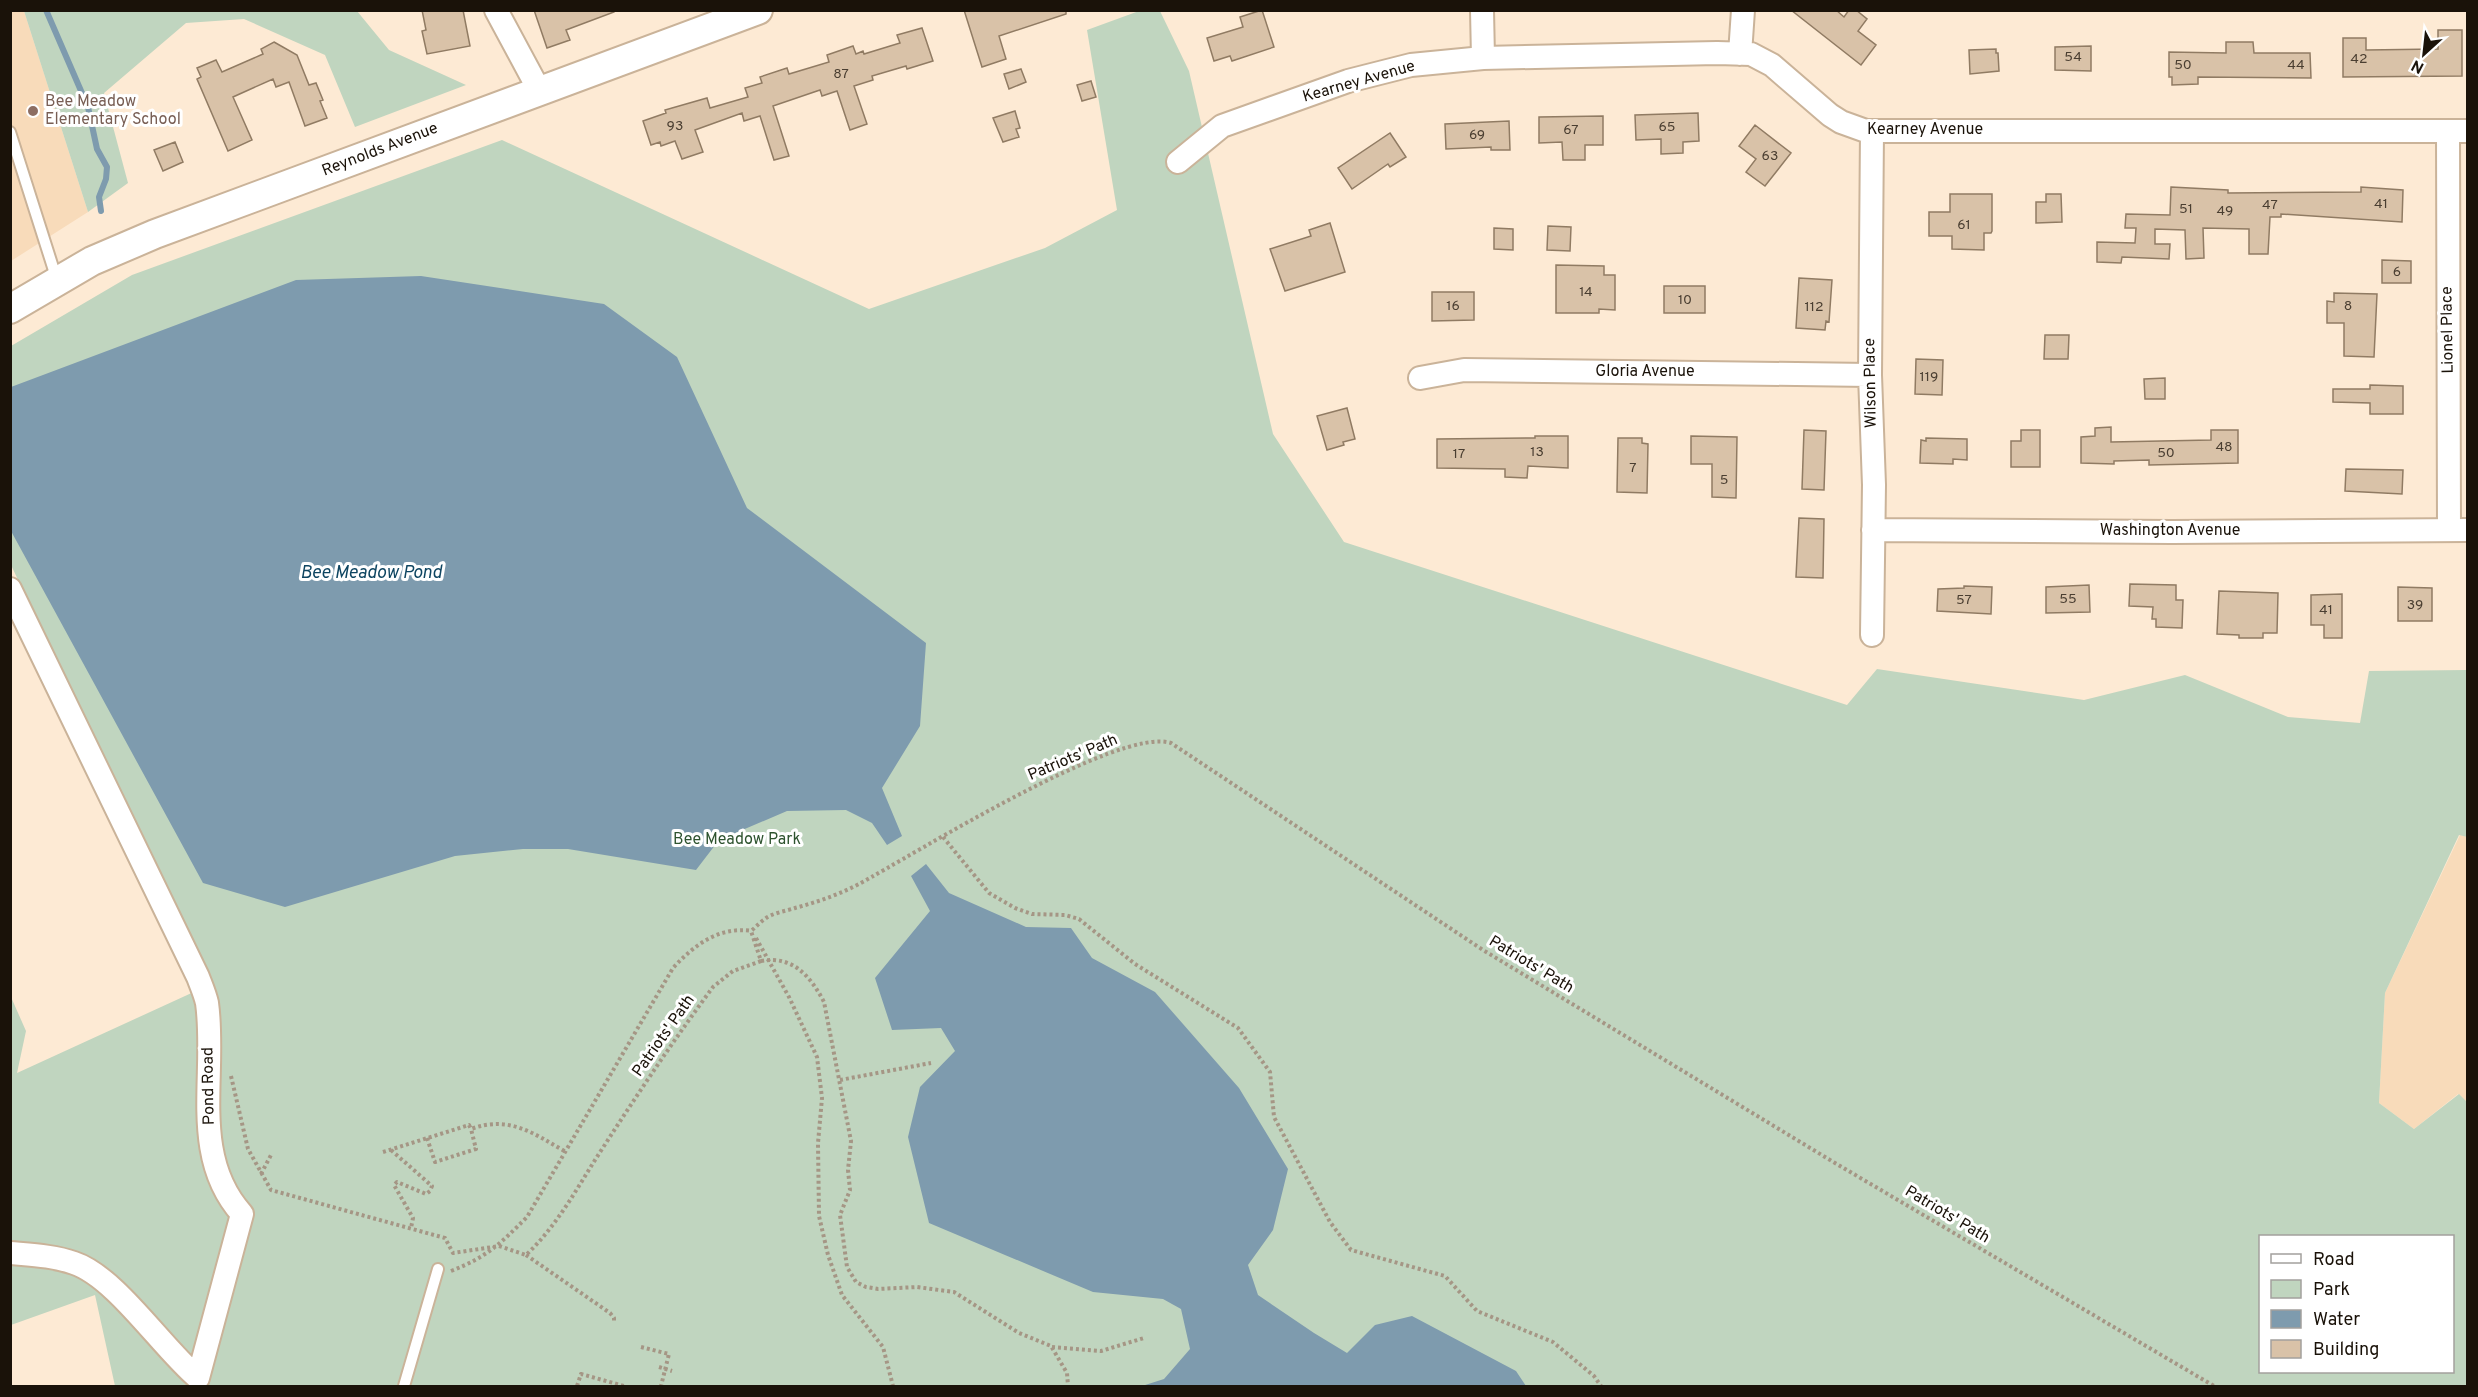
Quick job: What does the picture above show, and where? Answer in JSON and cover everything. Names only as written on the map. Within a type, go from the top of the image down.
[{"type":"street","points":[[496,10],[539,90]]},
{"type":"street","points":[[1482,10],[1483,58]]},
{"type":"street","points":[[1740,54],[1743,10]]},
{"type":"street","name":"Reynolds Avenue","points":[[10,309],[92,261],[154,234],[751,12]]},
{"type":"street","name":"Kearney Avenue","points":[[1178,162],[1222,126],[1347,81],[1411,64],[1483,58],[1751,54],[1772,65],[1841,122],[1853,128],[1872,131],[2458,131]]},
{"type":"street","name":"Wilson Place","points":[[1872,131],[1870,375],[1873,530],[1872,635]]},
{"type":"street","name":"Lionel Place","points":[[2458,131],[2458,530]]},
{"type":"street","name":"Gloria Avenue","points":[[1420,378],[1464,370],[1870,375]]},
{"type":"street","name":"Washington Avenue","points":[[1873,530],[2172,532],[2458,530]]},
{"type":"street","name":"Pond Road","points":[[10,589],[198,977],[207,1002],[209,1051],[206,1099],[211,1149],[230,1201],[242,1214],[197,1382]]},
{"type":"street","name":"Pond Road","points":[[10,1253],[42,1256],[75,1263],[105,1280],[197,1382]]},
{"type":"lane","points":[[10,132],[57,280]]},
{"type":"lane","points":[[404,1386],[438,1269]]},
{"type":"path","name":"Patriots' Path","points":[[752,931],[766,917],[824,899],[857,885],[972,819],[1060,774],[1152,740],[1171,743],[1483,950],[1835,1163],[2214,1386]]},
{"type":"path","points":[[943,837],[989,894],[1032,914],[1065,915],[1079,919],[1135,964],[1238,1028],[1269,1072],[1275,1117],[1330,1222],[1351,1250],[1445,1276],[1477,1311],[1553,1342],[1594,1376],[1601,1386]]},
{"type":"path","points":[[438,1269],[450,1272],[477,1261],[499,1246],[527,1217],[673,968],[696,946],[718,933],[736,930],[752,931]]},
{"type":"path","points":[[752,931],[769,960],[816,1057],[822,1098],[818,1143],[819,1216],[828,1255],[842,1294],[883,1347],[893,1386]]},
{"type":"path","points":[[752,931],[761,961]]},
{"type":"path","name":"Patriots' Path","points":[[526,1255],[542,1240],[562,1213],[605,1144],[713,987],[733,971],[769,960]]},
{"type":"path","points":[[769,960],[793,964],[805,973],[824,1002],[851,1141],[848,1170],[850,1190],[840,1215],[848,1267],[856,1282],[878,1289],[917,1287],[954,1292],[1019,1333],[1051,1346],[1101,1351],[1144,1338]]},
{"type":"path","points":[[840,1080],[931,1063]]},
{"type":"path","points":[[229,1068],[248,1149],[271,1190],[445,1238],[453,1253],[499,1246],[526,1255],[610,1313],[614,1322]]},
{"type":"path","points":[[471,1129],[496,1123],[508,1124],[534,1134],[566,1152]]},
{"type":"path","points":[[383,1152],[390,1149],[469,1125],[476,1149],[435,1162],[427,1138]]},
{"type":"path","points":[[390,1149],[432,1186],[426,1194],[401,1182],[394,1185],[414,1218],[411,1228]]},
{"type":"path","points":[[261,1174],[271,1155]]},
{"type":"path","points":[[1051,1346],[1067,1373],[1068,1386]]},
{"type":"path","points":[[641,1347],[669,1354],[661,1386]]},
{"type":"path","points":[[659,1367],[672,1371]]},
{"type":"path","points":[[577,1386],[581,1374],[624,1386]]},
{"type":"shaded area","name":"Bee Meadow Elementary School","points":[[10,11],[24,11],[88,212],[11,261]]},
{"type":"shaded area","points":[[2460,835],[2467,837],[2467,1102],[2458,1094],[2414,1129],[2379,1103],[2385,993]]},
{"type":"green space","points":[[24,11],[357,11],[389,50],[466,85],[355,127],[325,55],[244,19],[186,23],[104,93],[128,183],[88,212]]},
{"type":"green space","name":"Bee Meadow Park","points":[[1139,11],[1160,11],[1189,71],[1273,434],[1344,542],[1847,705],[1877,669],[2084,700],[2185,675],[2288,717],[2360,723],[2369,671],[2467,670],[2467,837],[2459,835],[2385,993],[2379,1103],[2414,1129],[2459,1094],[2467,1102],[2467,1386],[115,1386],[95,1295],[11,1325],[11,997],[26,1031],[17,1073],[209,985],[11,565],[11,346],[132,275],[502,140],[869,309],[1045,248],[1117,210],[1087,30]]},
{"type":"water","name":"Bee Meadow Pond","points":[[421,276],[604,304],[677,357],[747,508],[926,643],[920,726],[882,788],[902,836],[887,845],[872,823],[846,810],[787,811],[719,840],[696,870],[568,849],[523,849],[455,856],[285,907],[203,883],[11,531],[11,387],[296,280]]},
{"type":"water","points":[[926,864],[949,893],[1026,927],[1071,928],[1092,958],[1155,992],[1239,1088],[1288,1169],[1273,1230],[1248,1265],[1258,1295],[1347,1353],[1375,1325],[1412,1316],[1516,1371],[1526,1386],[1142,1386],[1164,1379],[1190,1349],[1181,1309],[1163,1299],[1093,1292],[929,1223],[908,1137],[920,1087],[955,1051],[941,1028],[892,1030],[875,978],[930,911],[911,876]]},
{"type":"building","points":[[422,10],[463,10],[470,46],[427,54],[422,31],[426,30]]},
{"type":"building","points":[[534,10],[614,10],[614,12],[566,30],[570,40],[547,48]]},
{"type":"building","points":[[964,10],[1066,10],[1066,14],[999,36],[1006,59],[982,67]]},
{"type":"building","points":[[1262,10],[1274,47],[1232,61],[1230,56],[1214,61],[1207,38],[1243,27],[1240,17]]},
{"type":"building","points":[[1791,10],[1836,10],[1844,17],[1849,10],[1856,10],[1867,19],[1858,31],[1876,45],[1861,65]]},
{"type":"building","points":[[922,28],[933,61],[872,76],[873,80],[854,86],[867,124],[850,130],[837,91],[822,96],[820,90],[773,106],[789,156],[774,160],[760,116],[744,121],[742,113],[695,130],[703,152],[682,159],[675,141],[661,146],[660,142],[651,145],[643,121],[666,113],[665,110],[707,98],[710,108],[748,97],[745,88],[762,83],[760,77],[787,68],[789,74],[829,62],[827,55],[853,46],[856,54],[863,51],[864,54],[900,43],[897,35]]},
{"type":"building","points":[[2438,30],[2462,30],[2462,76],[2343,77],[2343,38],[2366,38],[2366,50],[2438,49]]},
{"type":"building","points":[[274,42],[297,55],[309,85],[316,83],[327,118],[305,126],[289,82],[276,87],[273,79],[233,97],[252,140],[228,151],[197,79],[201,77],[197,68],[216,60],[222,72],[263,54],[261,49]]},
{"type":"building","points":[[2226,42],[2253,42],[2254,53],[2310,53],[2311,78],[2198,77],[2198,84],[2172,85],[2172,77],[2169,77],[2169,52],[2226,53]]},
{"type":"building","points":[[2091,46],[2091,71],[2055,70],[2055,47]]},
{"type":"building","points":[[1996,49],[1999,71],[1970,74],[1969,50]]},
{"type":"building","points":[[1021,69],[1026,82],[1009,89],[1004,74]]},
{"type":"building","points":[[1091,81],[1096,97],[1082,101],[1077,85]]},
{"type":"building","points":[[1015,111],[1020,128],[1016,129],[1019,137],[1003,142],[993,118]]},
{"type":"building","points":[[1698,113],[1699,141],[1683,142],[1683,153],[1661,154],[1661,139],[1636,140],[1635,115]]},
{"type":"building","points":[[1603,116],[1603,145],[1585,145],[1585,160],[1563,160],[1562,142],[1539,143],[1539,117]]},
{"type":"building","points":[[1509,121],[1510,150],[1491,150],[1491,147],[1446,149],[1445,124]]},
{"type":"building","points":[[1755,125],[1791,153],[1765,186],[1746,172],[1756,159],[1739,146]]},
{"type":"building","points":[[1390,133],[1406,157],[1390,167],[1388,164],[1352,189],[1338,168]]},
{"type":"building","points":[[175,142],[183,162],[163,171],[154,150]]},
{"type":"building","points":[[2171,187],[2228,190],[2228,193],[2361,192],[2361,187],[2403,190],[2402,222],[2281,214],[2281,217],[2270,217],[2268,254],[2249,254],[2249,229],[2203,228],[2204,258],[2186,259],[2185,230],[2155,229],[2155,244],[2170,244],[2169,259],[2122,257],[2121,263],[2097,262],[2097,242],[2135,243],[2136,228],[2125,228],[2126,214],[2170,215]]},
{"type":"building","points":[[1950,194],[1992,194],[1992,231],[1984,233],[1984,250],[1952,249],[1952,236],[1929,236],[1929,212],[1950,212]]},
{"type":"building","points":[[2046,194],[2061,194],[2062,222],[2036,223],[2036,202],[2046,202]]},
{"type":"building","points":[[1330,223],[1345,272],[1285,291],[1270,249],[1311,236],[1309,230]]},
{"type":"building","points":[[1548,226],[1571,227],[1570,251],[1547,250]]},
{"type":"building","points":[[1494,228],[1513,229],[1513,250],[1494,249]]},
{"type":"building","points":[[2382,260],[2411,261],[2411,283],[2382,283]]},
{"type":"building","points":[[1556,265],[1604,266],[1604,275],[1615,275],[1615,310],[1599,309],[1599,313],[1556,313]]},
{"type":"building","points":[[1799,278],[1832,280],[1829,322],[1826,321],[1825,330],[1796,328]]},
{"type":"building","points":[[1664,286],[1705,286],[1705,313],[1664,313]]},
{"type":"building","points":[[1432,292],[1474,292],[1474,320],[1432,321]]},
{"type":"building","points":[[2334,293],[2377,294],[2374,357],[2344,356],[2344,323],[2327,323],[2327,301],[2334,302]]},
{"type":"building","points":[[2045,335],[2069,335],[2068,359],[2044,359]]},
{"type":"building","points":[[1916,359],[1943,360],[1942,395],[1915,394]]},
{"type":"building","points":[[2165,378],[2165,399],[2145,399],[2144,379]]},
{"type":"building","points":[[2370,385],[2403,386],[2403,414],[2370,414],[2370,403],[2333,402],[2333,389],[2370,389]]},
{"type":"building","points":[[1347,408],[1355,439],[1327,450],[1317,416]]},
{"type":"building","points":[[2111,427],[2111,442],[2211,440],[2211,430],[2238,430],[2238,463],[2149,465],[2149,460],[2114,461],[2114,464],[2081,463],[2081,437],[2095,436],[2095,428]]},
{"type":"building","points":[[1804,430],[1826,431],[1824,490],[1802,489]]},
{"type":"building","points":[[2021,430],[2040,430],[2040,467],[2011,467],[2011,441],[2021,441]]},
{"type":"building","points":[[1535,436],[1568,436],[1568,468],[1528,466],[1527,478],[1505,477],[1505,469],[1437,468],[1437,439],[1535,438]]},
{"type":"building","points":[[1691,436],[1737,437],[1736,498],[1712,497],[1712,464],[1691,464]]},
{"type":"building","points":[[1618,438],[1642,438],[1642,443],[1648,444],[1647,493],[1617,492]]},
{"type":"building","points":[[1926,438],[1967,439],[1967,460],[1953,459],[1953,464],[1920,463],[1921,440],[1926,441]]},
{"type":"building","points":[[2346,469],[2403,470],[2402,494],[2345,491]]},
{"type":"building","points":[[1799,518],[1824,519],[1823,578],[1796,577]]},
{"type":"building","points":[[2130,584],[2176,585],[2176,600],[2183,600],[2182,628],[2156,627],[2156,619],[2152,619],[2153,607],[2129,606]]},
{"type":"building","points":[[2089,585],[2090,612],[2046,613],[2046,587]]},
{"type":"building","points":[[1964,586],[1992,587],[1991,614],[1937,611],[1938,589],[1964,588]]},
{"type":"building","points":[[2398,587],[2432,588],[2432,621],[2398,621]]},
{"type":"building","points":[[2219,591],[2278,593],[2277,633],[2263,633],[2263,638],[2239,638],[2239,635],[2217,634]]},
{"type":"building","points":[[2342,594],[2342,638],[2324,638],[2324,625],[2311,625],[2311,595]]},
{"type":"waterway","points":[[46,10],[88,107],[97,149],[107,167],[106,179],[99,197],[101,211]]},
{"type":"place","name":"Bee Meadow Elementary School","points":[[33,111]]}]
